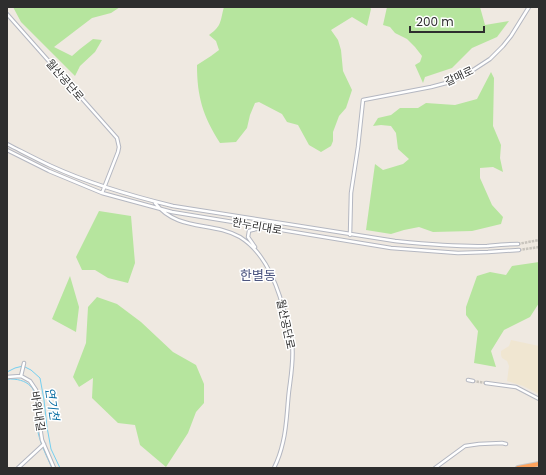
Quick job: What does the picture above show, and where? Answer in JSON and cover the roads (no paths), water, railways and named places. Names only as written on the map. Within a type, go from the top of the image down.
[{"type":"highway","points":[[518,468],[539,464]]},
{"type":"street","name":"갈매로","points":[[350,235],[351,193],[363,100],[431,87],[450,82],[467,74],[490,59],[503,46],[529,7]]},
{"type":"street","name":"월산공단로","points":[[7,14],[116,138],[119,148],[118,152],[102,192]]},
{"type":"street","name":"한누리대로","points":[[7,144],[51,166],[105,187],[173,206],[395,241],[427,244],[488,246],[518,244]]},
{"type":"street","name":"한누리대로","points":[[7,150],[49,171],[102,192],[172,212],[391,248],[458,253],[518,250]]},
{"type":"street","name":"월산공단로","points":[[155,202],[160,209],[179,221],[229,232],[250,243],[267,267],[278,291],[292,343],[293,362],[284,436],[280,455],[274,468]]},
{"type":"street","points":[[257,251],[248,237],[249,231],[265,227]]},
{"type":"street","points":[[7,376],[20,375],[24,363]]},
{"type":"street","name":"바위내길","points":[[20,375],[30,381],[36,390],[43,445],[54,468]]},
{"type":"street","points":[[468,380],[473,381]]},
{"type":"street","points":[[486,383],[516,387],[539,399]]},
{"type":"street","points":[[435,468],[465,446],[479,444],[506,444]]},
{"type":"street","name":"바위내길","points":[[18,468],[43,445]]},
{"type":"waterway","name":"연기천","points":[[7,372],[23,366],[31,370],[40,378],[51,449],[60,468]]},
{"type":"waterway","points":[[7,379],[21,380],[30,386],[36,395],[36,422],[38,432],[52,468]]},
{"type":"tunnel","points":[[518,244],[539,240]]},
{"type":"tunnel","points":[[519,250],[539,247]]},
{"type":"tunnel","points":[[473,381],[486,383]]},
{"type":"district","name":"한별동","points":[[258,275]]}]
